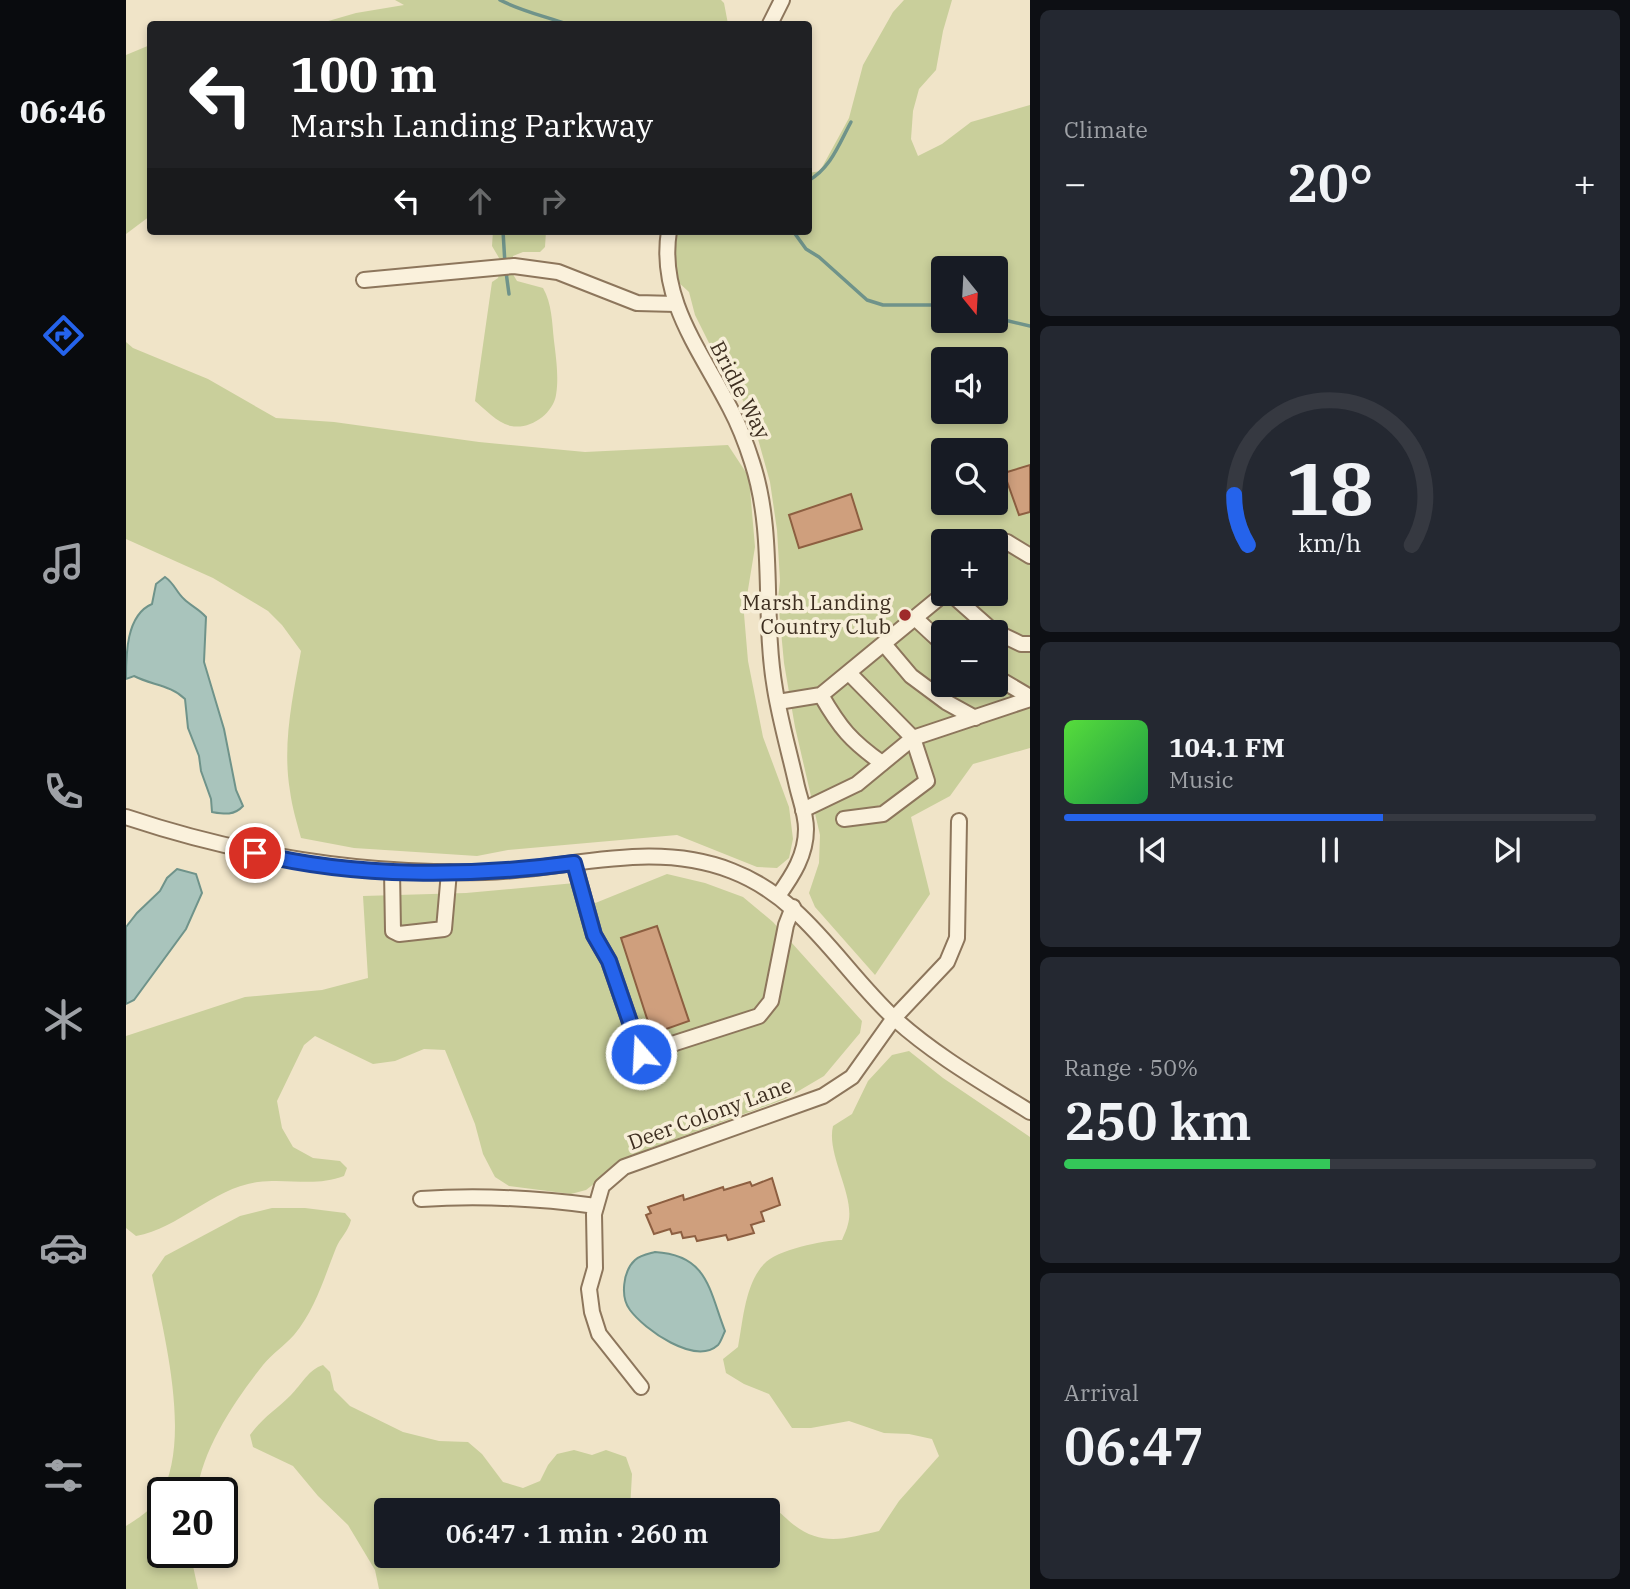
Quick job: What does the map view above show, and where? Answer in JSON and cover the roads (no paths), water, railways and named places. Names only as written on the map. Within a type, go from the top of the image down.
[{"type":"street","points":[[772,21],[782,0]]},
{"type":"street","name":"Bridle Way","points":[[669,235],[668,274],[676,304],[696,349],[731,408],[753,464],[765,525],[771,656],[778,702],[806,828],[802,854],[794,874],[778,896]]},
{"type":"street","points":[[364,280],[514,267],[558,272],[637,303],[676,304]]},
{"type":"street","points":[[1008,543],[1030,556]]},
{"type":"street","points":[[778,702],[821,695],[931,606]]},
{"type":"street","points":[[964,606],[981,620]]},
{"type":"street","points":[[915,618],[931,633]]},
{"type":"street","points":[[1008,638],[1021,644],[1030,644]]},
{"type":"street","points":[[884,644],[911,676],[946,702],[975,718]]},
{"type":"street","points":[[844,819],[883,814],[927,781],[913,738],[849,673]]},
{"type":"street","points":[[1008,684],[1030,698]]},
{"type":"street","points":[[821,695],[834,718],[854,743],[882,763]]},
{"type":"street","points":[[803,810],[857,783],[913,738],[1030,698]]},
{"type":"street","points":[[126,817],[210,843],[314,864],[449,872],[530,869],[618,857],[677,857],[728,869],[755,881],[793,907],[894,1018],[949,1061],[1030,1112]]},
{"type":"street","name":"Deer Colony Lane","points":[[641,1387],[599,1334],[592,1312],[589,1289],[595,1268],[594,1214],[602,1186],[624,1167],[823,1096],[852,1077],[894,1018],[947,962],[953,950],[957,938],[959,821]]},
{"type":"street","points":[[574,863],[594,935],[609,961],[641,1054],[760,1016],[771,1001],[786,925],[793,907]]},
{"type":"street","points":[[392,870],[393,930],[399,934],[444,929],[449,872]]},
{"type":"street","points":[[421,1199],[472,1196],[541,1198],[596,1206]]},
{"type":"water","points":[[165,577],[184,599],[206,617],[204,662],[224,729],[236,790],[243,806],[232,813],[212,812],[199,756],[188,728],[185,699],[174,691],[134,676],[126,679],[127,648],[132,626],[143,609],[152,604],[156,584]]},
{"type":"water","points":[[177,869],[196,874],[202,893],[186,929],[134,1000],[126,1004],[126,927]]},
{"type":"water","points":[[655,1252],[686,1260],[704,1277],[725,1331],[718,1345],[697,1351],[684,1348],[658,1335],[630,1310],[624,1291],[628,1271],[637,1258]]},
{"type":"waterway","points":[[500,0],[558,21]]},
{"type":"waterway","points":[[812,178],[829,162],[851,122]]},
{"type":"waterway","points":[[503,235],[505,264]]},
{"type":"waterway","points":[[796,235],[806,249],[819,257],[867,300],[883,305],[931,305]]},
{"type":"waterway","points":[[506,272],[509,294]]},
{"type":"waterway","points":[[1008,321],[1030,326]]},
{"type":"place","name":"Marsh Landing Country Club","points":[[905,615]]}]
